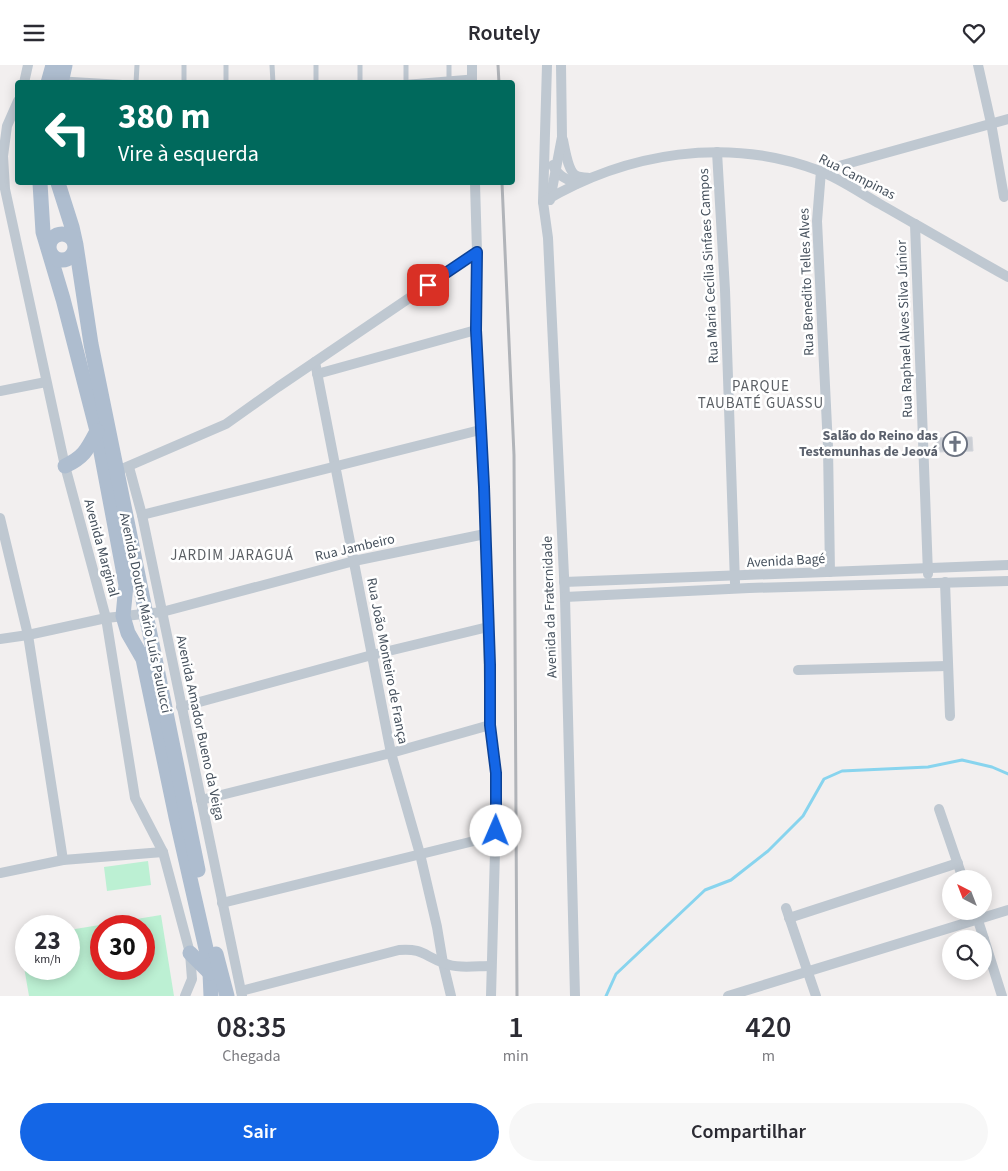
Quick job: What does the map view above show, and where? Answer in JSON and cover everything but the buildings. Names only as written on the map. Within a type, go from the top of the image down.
[{"type":"main road","points":[[53,65],[59,77]]},
{"type":"main road","name":"Avenida Doutor Mário Luís Paulucci","points":[[40,185],[43,232],[63,299],[97,431],[126,585],[123,616],[128,633],[143,659],[176,817],[216,976]]},
{"type":"main road","name":"Avenida Doutor Mário Luís Paulucci","points":[[59,185],[72,227],[91,345],[122,469],[146,615],[216,976]]},
{"type":"main road","points":[[49,251],[50,243],[57,236],[61,235],[70,237],[76,245]]},
{"type":"main road","points":[[64,466],[78,460],[97,431]]},
{"type":"main road","points":[[190,953],[216,976],[227,996]]},
{"type":"main road","points":[[211,996],[216,976]]},
{"type":"street","points":[[25,80],[28,65]]},
{"type":"street","points":[[472,65],[472,80]]},
{"type":"street","name":"Avenida da Fraternidade","points":[[547,65],[546,218],[565,597],[574,996]]},
{"type":"street","name":"Avenida da Fraternidade","points":[[547,199],[562,137],[561,65]]},
{"type":"street","points":[[978,65],[991,123],[1004,197]]},
{"type":"street","name":"Avenida Marginal","points":[[15,108],[3,139],[5,189],[64,466],[106,618],[135,798],[163,852],[190,953],[192,979],[185,996]]},
{"type":"street","points":[[547,110],[550,151],[555,170],[560,176],[576,184]]},
{"type":"street","points":[[821,171],[1008,119]]},
{"type":"street","points":[[562,137],[569,167],[573,173],[577,177],[590,178]]},
{"type":"street","name":"Rua Campinas","points":[[547,199],[604,172],[662,156],[717,152],[756,155],[821,171],[1008,277]]},
{"type":"street","name":"Rua Maria Cecília Sinfaes Campos","points":[[717,152],[725,290],[735,589]]},
{"type":"street","name":"Rua Benedito Telles Alves","points":[[821,171],[817,221],[828,456],[830,572]]},
{"type":"street","points":[[475,185],[477,252],[476,330],[486,534],[490,725],[496,773],[490,996]]},
{"type":"street","name":"Rua Raphael Alves Silva Júnior","points":[[915,224],[928,582]]},
{"type":"street","points":[[122,469],[226,424],[477,252]]},
{"type":"street","points":[[317,374],[476,330]]},
{"type":"street","name":"Rua João Monteiro de França","points":[[315,362],[391,753],[420,854],[451,996]]},
{"type":"street","points":[[0,391],[46,382]]},
{"type":"street","points":[[142,515],[480,430]]},
{"type":"street","name":"Avenida Amador Bueno da Veiga","points":[[122,469],[142,515],[242,993]]},
{"type":"street","points":[[0,518],[28,635],[63,860]]},
{"type":"street","name":"Rua Jambeiro","points":[[0,639],[28,635],[106,618],[162,612],[354,561],[486,534]]},
{"type":"street","name":"Avenida Bagé","points":[[564,582],[735,577],[1008,565]]},
{"type":"street","name":"Avenida Bagé","points":[[565,597],[928,582],[1008,581]]},
{"type":"street","points":[[945,582],[950,716]]},
{"type":"street","points":[[181,707],[372,655],[488,627]]},
{"type":"street","points":[[798,670],[947,666]]},
{"type":"street","points":[[201,800],[391,753],[490,725]]},
{"type":"street","points":[[939,809],[960,870]]},
{"type":"street","points":[[222,903],[478,840]]},
{"type":"street","points":[[0,873],[63,860],[163,852]]},
{"type":"street","points":[[816,996],[787,913],[958,863]]},
{"type":"street","points":[[992,912],[1008,910]]},
{"type":"street","points":[[728,996],[961,920]]},
{"type":"street","points":[[242,993],[399,950],[413,949],[454,966],[491,967]]},
{"type":"street","points":[[992,964],[1002,996]]},
{"type":"lane","points":[[136,80],[137,65]]},
{"type":"lane","points":[[184,65],[184,80]]},
{"type":"lane","points":[[226,65],[226,80]]},
{"type":"lane","points":[[272,65],[273,80]]},
{"type":"lane","points":[[316,65],[316,80]]},
{"type":"lane","points":[[360,65],[360,80]]},
{"type":"lane","points":[[406,65],[406,80]]},
{"type":"lane","points":[[449,65],[449,80]]},
{"type":"lane","points":[[59,77],[95,80]]},
{"type":"green space","points":[[148,861],[151,885],[107,891],[104,867]]},
{"type":"green space","points":[[161,915],[174,996],[29,996],[26,980],[80,980],[80,928],[90,927],[90,980],[155,980],[155,916]]},
{"type":"waterway","points":[[606,996],[616,974],[705,890],[731,880],[768,851],[803,816],[824,779],[842,771],[928,767],[962,760],[992,767],[1008,774]]},
{"type":"railway","points":[[498,65],[499,80]]},
{"type":"railway","points":[[502,185],[514,455],[517,996]]},
{"type":"place","name":"Salão do Reino das Testemunhas de Jeová","points":[[955,444]]},
{"type":"district","name":"PARQUE TAUBATÉ GUASSU","points":[[761,394]]},
{"type":"district","name":"JARDIM JARAGUÁ","points":[[232,555]]},
{"type":"route","points":[[428,285],[477,252],[476,330],[484,487],[490,665],[490,725],[496,773],[496,831]]}]
